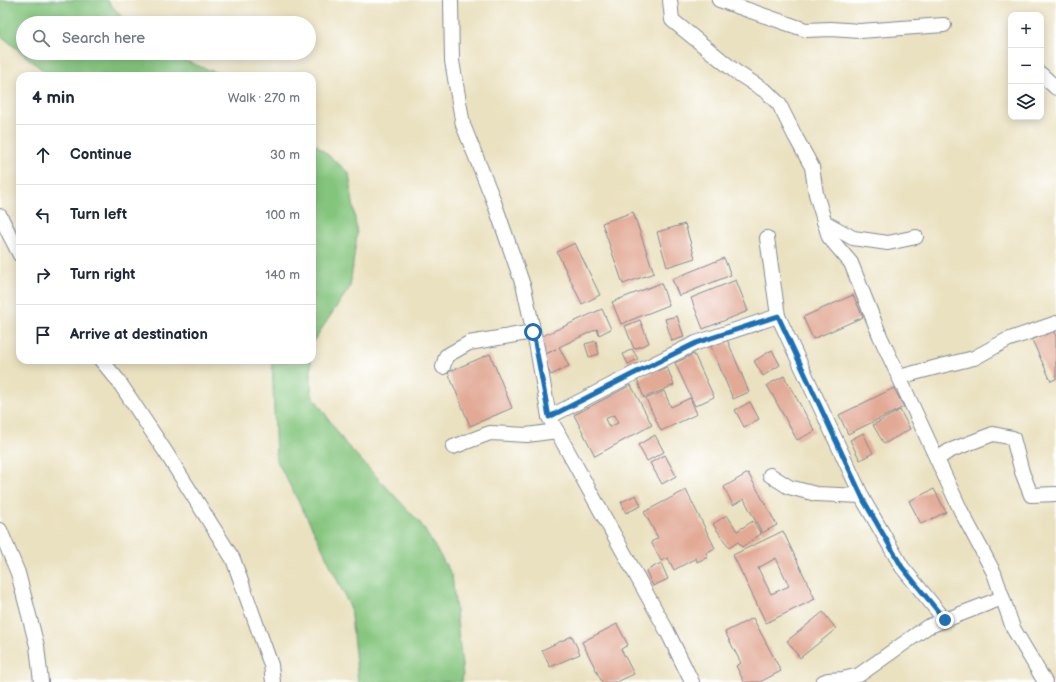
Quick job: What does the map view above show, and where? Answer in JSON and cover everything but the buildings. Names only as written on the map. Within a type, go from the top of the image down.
[{"type":"street","points":[[451,0],[452,61],[463,125],[493,200],[524,288],[549,417],[667,631],[692,682]]},
{"type":"street","points":[[670,0],[672,20],[736,72],[767,92],[779,104],[812,167],[816,194],[829,237],[851,263],[880,336],[960,511],[994,573],[1013,628],[1049,679]]},
{"type":"street","points":[[719,0],[806,30],[831,29],[860,31],[944,25]]},
{"type":"street","points":[[1044,77],[1056,88]]},
{"type":"street","points":[[0,216],[16,247]]},
{"type":"street","points":[[824,222],[853,238],[888,243],[916,237]]},
{"type":"street","points":[[766,238],[778,316],[862,496],[902,567],[945,620]]},
{"type":"street","points":[[549,417],[696,343],[778,316]]},
{"type":"street","points":[[899,377],[974,358],[1007,340],[1056,323]]},
{"type":"street","points":[[443,367],[446,356],[469,343],[533,332]]},
{"type":"street","points":[[104,364],[117,379],[165,451],[233,559],[271,666],[273,682]]},
{"type":"street","points":[[453,447],[490,433],[527,435],[557,431]]},
{"type":"street","points":[[937,459],[949,451],[993,434],[1013,438],[1022,472],[1031,495],[1056,494]]},
{"type":"street","points":[[770,475],[789,486],[816,494],[862,496]]},
{"type":"street","points":[[0,530],[18,573],[37,646],[42,682]]},
{"type":"street","points":[[823,682],[828,680],[843,680],[859,675],[927,627],[1002,598]]},
{"type":"green space","points":[[0,0],[107,0],[121,16],[16,16],[16,48],[0,35]]},
{"type":"green space","points":[[30,60],[183,60],[215,72],[45,72]]},
{"type":"green space","points":[[316,144],[349,173],[357,234],[350,287],[316,337]]},
{"type":"green space","points":[[272,364],[311,364],[311,393],[345,443],[421,524],[452,575],[463,675],[462,682],[358,682],[350,607],[314,531],[276,459]]},
{"type":"route","points":[[533,332],[549,417],[588,396],[696,343],[778,316],[864,501],[902,567],[945,620]]}]
